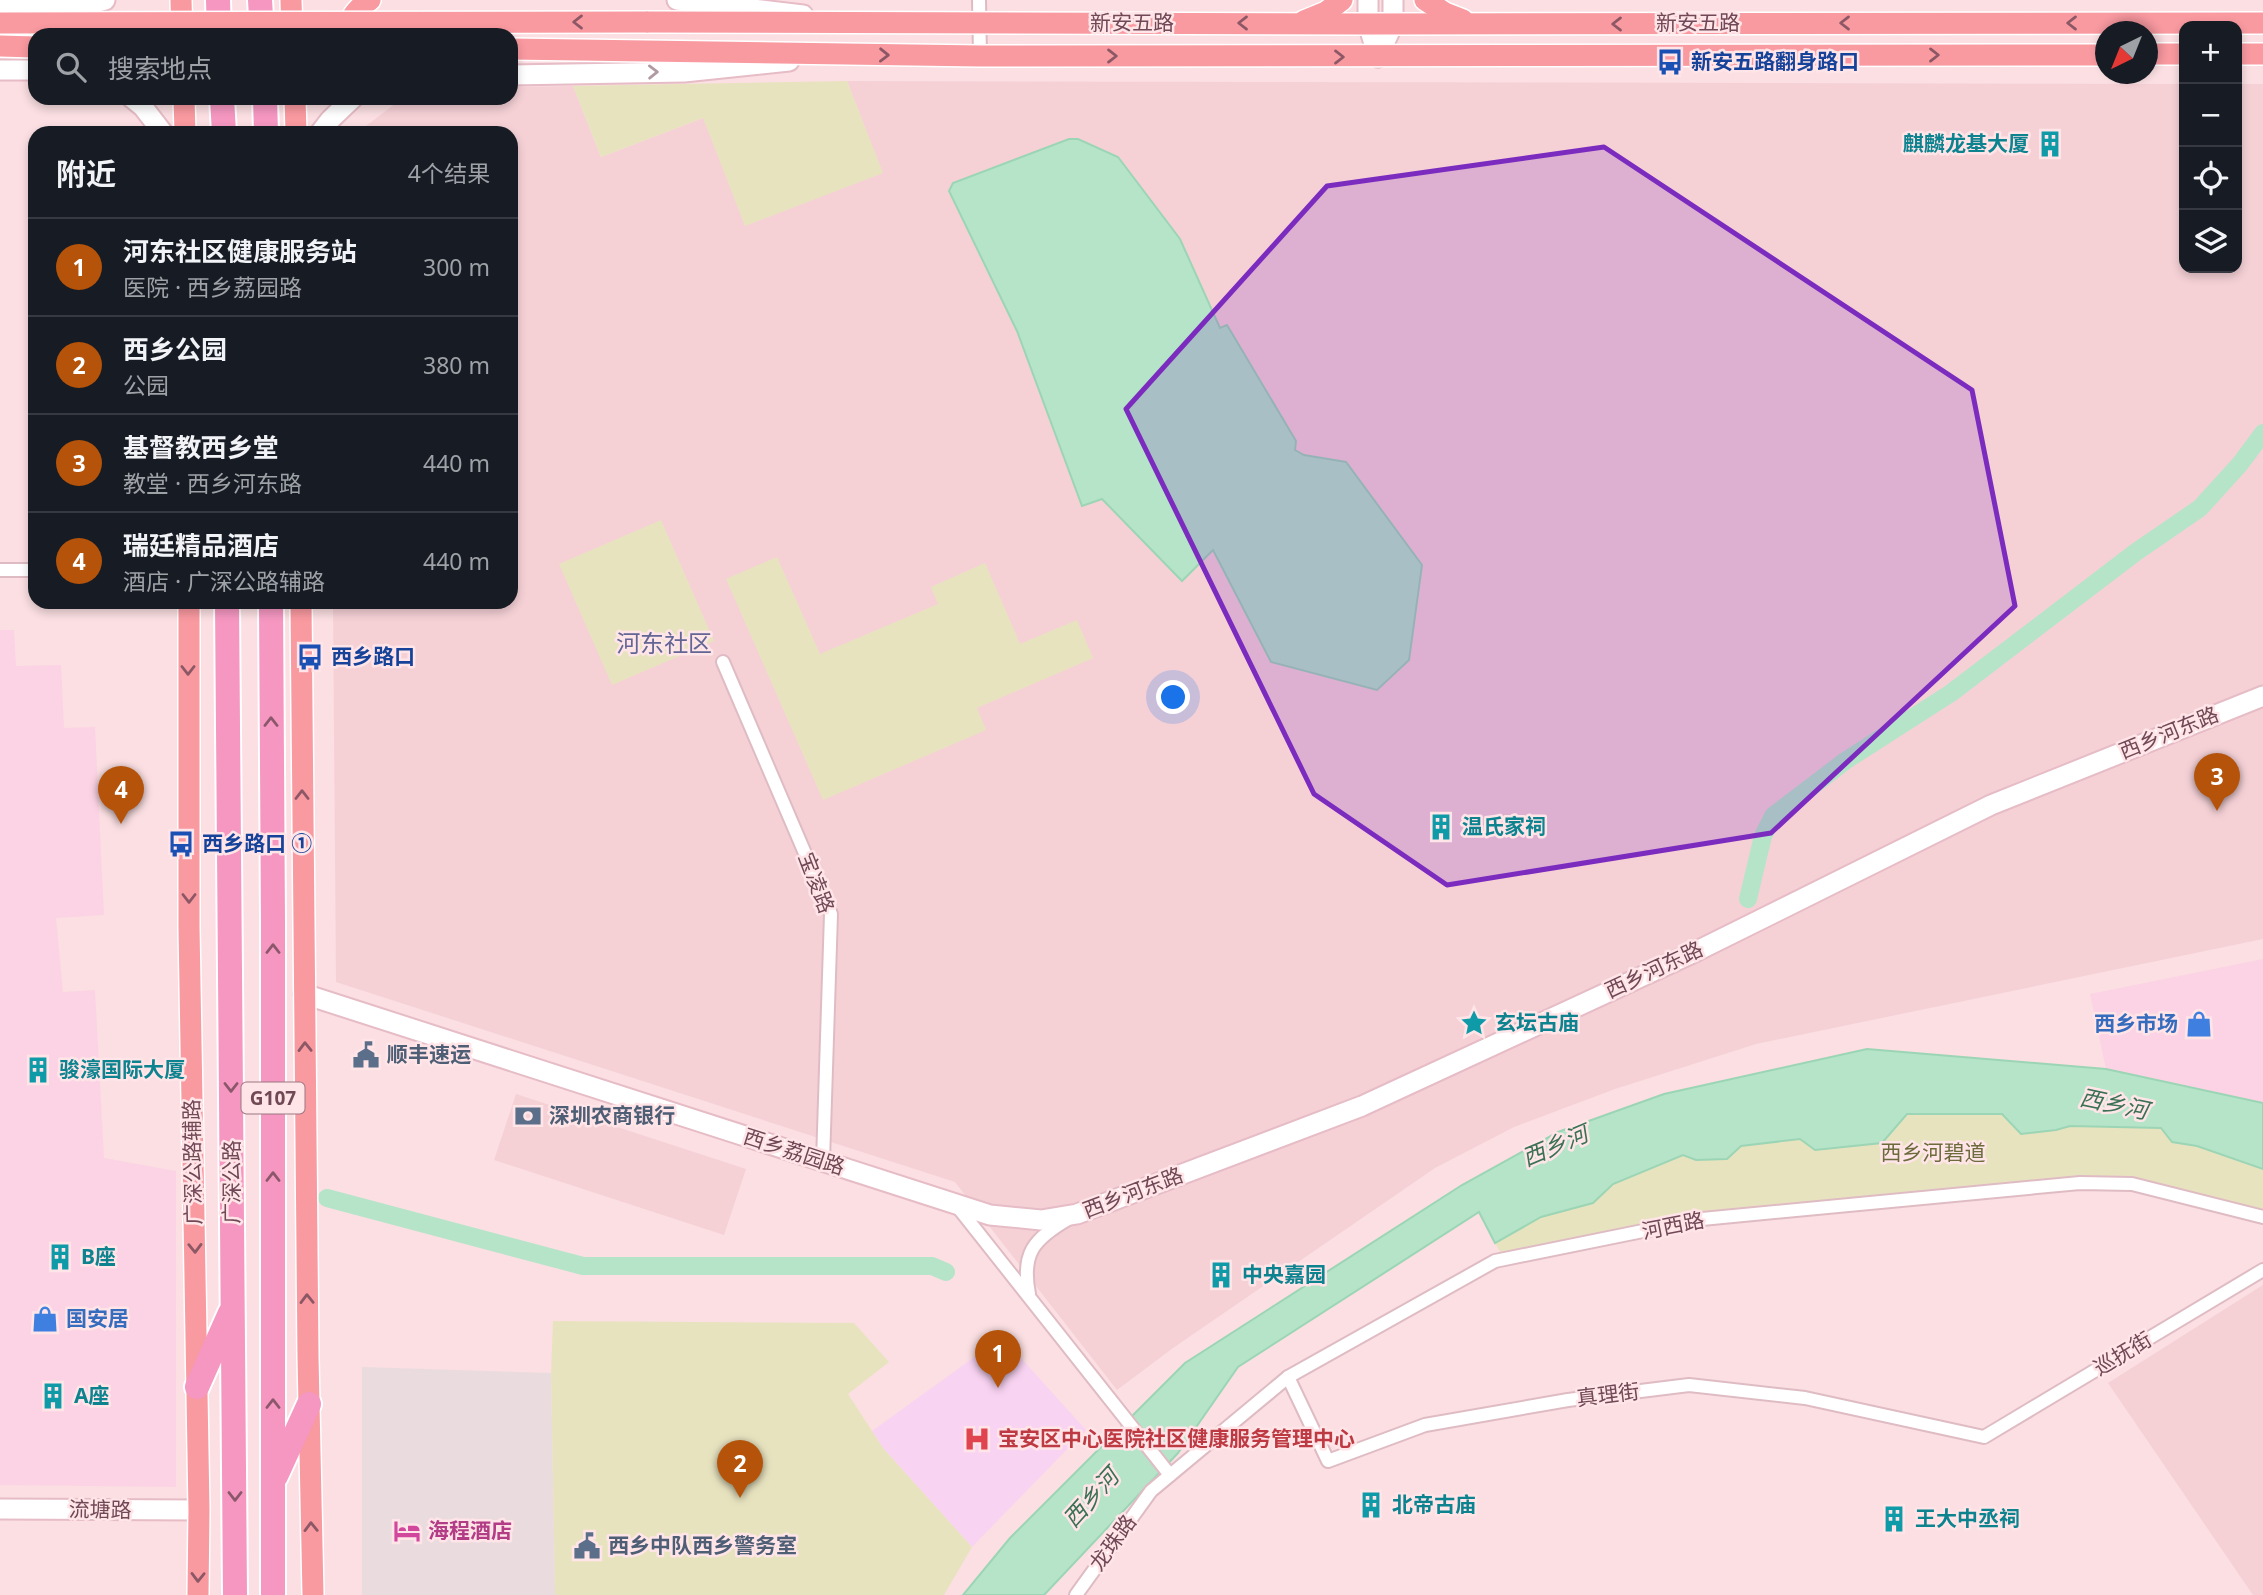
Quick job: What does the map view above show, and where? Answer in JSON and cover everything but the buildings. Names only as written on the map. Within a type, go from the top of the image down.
[{"type":"highway","points":[[218,0],[219,28]]},
{"type":"highway","points":[[260,0],[262,28]]},
{"type":"highway","points":[[222,105],[224,126]]},
{"type":"highway","points":[[265,105],[266,126]]},
{"type":"highway","name":"广深公路","points":[[227,609],[235,1595]]},
{"type":"highway","name":"广深公路","points":[[271,609],[273,1595]]},
{"type":"highway","points":[[197,1387],[233,1306]]},
{"type":"highway","points":[[273,1483],[309,1404]]},
{"type":"main road","points":[[181,0],[182,28]]},
{"type":"main road","points":[[291,0],[292,28]]},
{"type":"main road","points":[[349,28],[352,17],[360,6],[370,0]]},
{"type":"main road","points":[[1293,23],[1326,12],[1342,0]]},
{"type":"main road","points":[[1425,0],[1445,13],[1479,24]]},
{"type":"main road","name":"新安五路","points":[[0,23],[2263,23]]},
{"type":"main road","points":[[0,46],[28,47]]},
{"type":"main road","name":"新安五路","points":[[518,49],[980,56],[2095,55]]},
{"type":"main road","points":[[2158,54],[2179,54]]},
{"type":"main road","points":[[2242,54],[2263,54]]},
{"type":"main road","points":[[184,105],[185,126]]},
{"type":"main road","points":[[295,105],[296,126]]},
{"type":"main road","name":"广深公路辅路","points":[[188,609],[188,927],[200,1510],[198,1595]]},
{"type":"main road","points":[[301,609],[313,1595]]},
{"type":"street","points":[[0,8],[83,6],[105,0]]},
{"type":"street","points":[[677,0],[852,22]]},
{"type":"street","points":[[979,0],[980,56]]},
{"type":"street","points":[[1368,0],[1368,24],[1378,57]]},
{"type":"street","points":[[1378,57],[1393,24],[1393,0]]},
{"type":"street","points":[[518,75],[684,72],[849,55]]},
{"type":"street","points":[[0,71],[28,70]]},
{"type":"street","points":[[141,105],[158,126]]},
{"type":"street","points":[[325,126],[346,105]]},
{"type":"street","points":[[0,570],[28,570]]},
{"type":"street","name":"宝凌路","points":[[723,662],[831,914],[823,1161]]},
{"type":"street","name":"西乡河东路","points":[[955,1203],[990,1215],[1011,1218],[1041,1220],[1077,1214],[1362,1106],[1697,951],[1991,805],[2261,701]]},
{"type":"street","name":"西乡荔园路","points":[[304,994],[955,1203]]},
{"type":"street","name":"河西路","points":[[1151,1491],[1288,1377],[1495,1261],[1702,1219],[2080,1184],[2132,1184],[2263,1217]]},
{"type":"street","points":[[955,1203],[1170,1475]]},
{"type":"street","points":[[1029,1298],[1026,1269],[1031,1248],[1048,1232],[1077,1214]]},
{"type":"street","name":"巡抚街","points":[[1983,1437],[2263,1270]]},
{"type":"street","name":"真理街","points":[[1288,1377],[1328,1461],[1425,1425],[1568,1400],[1689,1385],[1805,1398],[1983,1437]]},
{"type":"street","name":"龙珠路","points":[[1076,1595],[1151,1491]]},
{"type":"street","name":"流塘路","points":[[0,1509],[200,1510]]},
{"type":"highlighted area","points":[[1604,147],[1972,390],[2015,606],[1771,833],[1447,885],[1314,794],[1126,409],[1327,186]]},
{"type":"shaded area","points":[[847,81],[2179,84],[2179,273],[2242,273],[2242,84],[2263,84],[2263,939],[1756,1044],[1615,1089],[1514,1127],[1435,1168],[1173,1348],[1117,1390],[955,1182],[336,982],[333,609],[518,609],[518,126],[366,126],[393,105],[518,105],[518,87],[573,86],[601,157],[703,118],[882,173]]},
{"type":"shaded area","points":[[0,630],[14,630],[16,666],[61,665],[64,728],[95,727],[104,915],[56,918],[63,992],[95,990],[104,1158],[176,1171],[176,1487],[0,1485]]},
{"type":"shaded area","name":"西乡市场","points":[[2263,959],[2263,1103],[2106,1069],[2090,994]]},
{"type":"shaded area","points":[[516,1094],[746,1169],[724,1235],[494,1160]]},
{"type":"shaded area","points":[[2263,1285],[2263,1595],[2253,1595],[2108,1383]]},
{"type":"shaded area","name":"宝安区中心医院社区健康服务管理中心","points":[[1002,1337],[1086,1430],[972,1547],[883,1448],[872,1431]]},
{"type":"shaded area","points":[[362,1367],[551,1373],[555,1595],[362,1595]]},
{"type":"green space","points":[[847,81],[883,173],[745,226],[703,118],[601,157],[573,86]]},
{"type":"green space","points":[[661,520],[714,641],[612,685],[559,564]]},
{"type":"green space","points":[[777,557],[820,654],[938,604],[931,587],[985,563],[1020,644],[1077,620],[1093,658],[977,708],[986,730],[823,800],[726,579]]},
{"type":"green space","name":"西乡河碧道","points":[[1907,1114],[2002,1114],[2056,1130],[2070,1126],[2161,1128],[2172,1142],[2197,1146],[2263,1169],[2263,1212],[2128,1176],[1701,1214],[1500,1252],[1495,1243],[1541,1217],[1593,1203],[1613,1184],[1683,1155],[1696,1160],[1741,1146],[1800,1139]]},
{"type":"green space","points":[[553,1321],[854,1323],[889,1362],[848,1394],[883,1448],[972,1547],[944,1595],[555,1595],[551,1373]]},
{"type":"water","points":[[1069,139],[1078,139],[1118,157],[1180,239],[1220,328],[1227,325],[1296,441],[1295,450],[1304,455],[1346,462],[1422,565],[1409,660],[1377,690],[1271,662],[1213,550],[1182,581],[1102,499],[1082,506],[1017,331],[949,191],[953,183]]},
{"type":"water","name":"西乡河","points":[[1867,1049],[2106,1069],[2263,1103],[2263,1169],[2197,1146],[2172,1142],[2161,1128],[2070,1126],[2021,1134],[2002,1114],[1907,1114],[1882,1143],[1815,1150],[1800,1139],[1741,1146],[1727,1159],[1696,1160],[1683,1155],[1613,1184],[1593,1203],[1541,1217],[1495,1243],[1479,1212],[1238,1367],[1178,1453],[1044,1595],[963,1595],[1010,1538],[1185,1363],[1462,1185],[1558,1132],[1664,1094]]},
{"type":"waterway","points":[[1748,899],[1763,836],[1773,816],[1845,761],[1951,693],[2136,552],[2200,508],[2240,464],[2263,433]]},
{"type":"waterway","points":[[327,1198],[583,1266],[932,1266],[946,1272]]},
{"type":"place","name":"新安五路翻身路口","points":[[1670,62]]},
{"type":"place","name":"麒麟龙基大厦","points":[[2050,144]]},
{"type":"place","name":"西乡路口","points":[[310,657]]},
{"type":"place","name":"基督教西乡堂","points":[[2217,811]]},
{"type":"place","name":"瑞廷精品酒店","points":[[121,824]]},
{"type":"place","name":"温氏家祠","points":[[1441,827]]},
{"type":"place","name":"西乡路口 ①","points":[[181,844]]},
{"type":"place","name":"玄坛古庙","points":[[1474,1023]]},
{"type":"place","name":"西乡市场","points":[[2199,1024]]},
{"type":"place","name":"顺丰速运","points":[[366,1055]]},
{"type":"place","name":"骏濠国际大厦","points":[[38,1070]]},
{"type":"place","name":"深圳农商银行","points":[[528,1116]]},
{"type":"place","name":"B座","points":[[60,1257]]},
{"type":"place","name":"中央嘉园","points":[[1221,1275]]},
{"type":"place","name":"国安居","points":[[45,1319]]},
{"type":"place","name":"河东社区健康服务站","points":[[998,1388]]},
{"type":"place","name":"A座","points":[[53,1396]]},
{"type":"place","name":"宝安区中心医院社区健康服务管理中心","points":[[977,1439]]},
{"type":"place","name":"西乡公园","points":[[740,1498]]},
{"type":"place","name":"北帝古庙","points":[[1371,1505]]},
{"type":"place","name":"王大中丞祠","points":[[1894,1519]]},
{"type":"place","name":"海程酒店","points":[[407,1531]]},
{"type":"place","name":"西乡中队西乡警务室","points":[[587,1546]]},
{"type":"district","name":"河东社区","points":[[664,644]]}]
